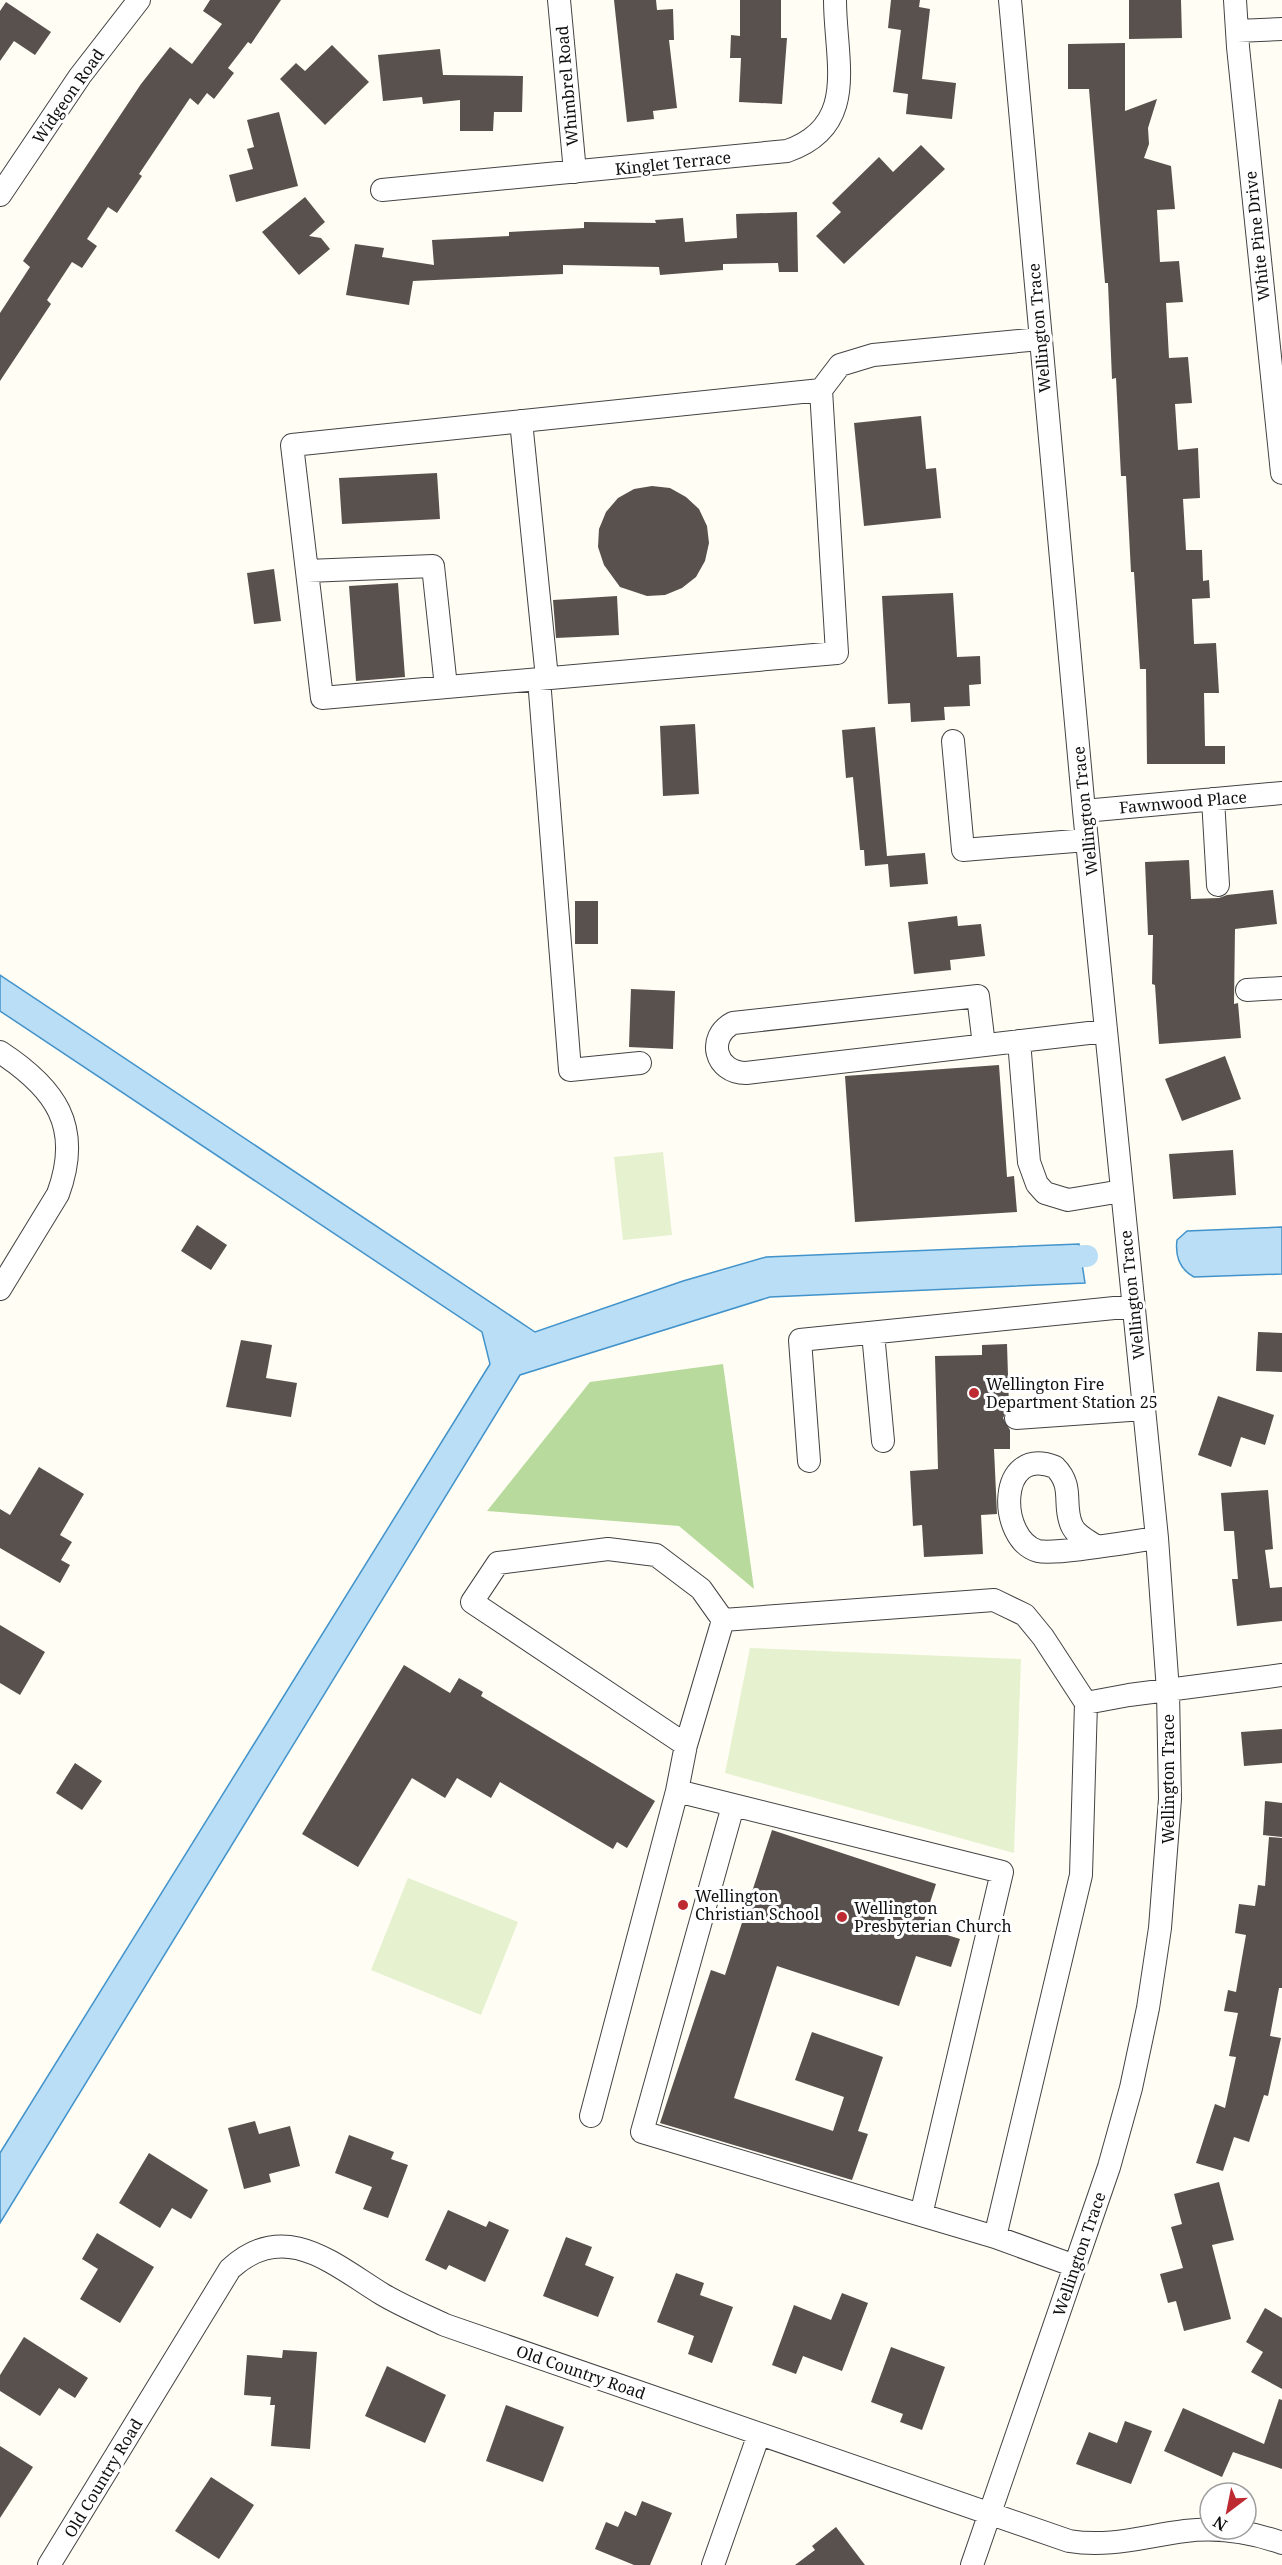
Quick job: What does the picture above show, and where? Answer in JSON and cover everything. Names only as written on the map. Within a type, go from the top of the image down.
[{"type":"street","name":"Widgeon Road","points":[[0,195],[80,76],[139,0]]},
{"type":"street","name":"Whimbrel Road","points":[[559,0],[575,172]]},
{"type":"street","name":"Kinglet Terrace","points":[[382,190],[787,152],[802,146],[827,125],[840,87],[835,0]]},
{"type":"street","name":"Wellington Trace","points":[[972,2565],[1109,2167],[1131,2088],[1148,2008],[1160,1928],[1168,1846],[1168,1691],[1157,1538],[1084,811],[1010,0]]},
{"type":"street","name":"White Pine Drive","points":[[1235,0],[1237,31],[1272,274],[1282,470]]},
{"type":"street","points":[[1237,31],[1282,29]]},
{"type":"street","points":[[821,390],[292,445],[322,698],[837,653],[821,390],[840,365],[873,355],[1040,339]]},
{"type":"street","points":[[521,422],[543,679],[570,1070],[640,1063]]},
{"type":"street","points":[[307,571],[433,566],[446,687]]},
{"type":"street","points":[[953,741],[963,850],[1087,840]]},
{"type":"street","name":"Fawnwood Place","points":[[1084,811],[1282,793]]},
{"type":"street","points":[[1213,799],[1218,885]]},
{"type":"street","points":[[1247,990],[1282,988]]},
{"type":"street","points":[[984,1045],[978,996],[734,1023],[720,1033],[716,1049],[723,1065],[737,1073],[984,1045],[1106,1031]]},
{"type":"street","points":[[1019,1041],[1029,1162],[1031,1174],[1037,1184],[1045,1193],[1068,1200],[1122,1191]]},
{"type":"street","points":[[0,1052],[34,1076],[55,1102],[62,1117],[68,1150],[64,1178],[48,1210],[0,1289]]},
{"type":"street","points":[[809,1461],[800,1340],[1134,1306]]},
{"type":"street","points":[[873,1333],[883,1441]]},
{"type":"street","points":[[1017,1418],[1144,1409]]},
{"type":"street","points":[[1094,1545],[1077,1533],[1071,1525],[1066,1483],[1055,1467],[1036,1463],[1018,1472],[1010,1489],[1013,1525],[1023,1542],[1041,1551],[1157,1538]]},
{"type":"street","points":[[686,1745],[472,1602],[498,1563],[608,1549],[656,1555],[701,1589],[723,1620]]},
{"type":"street","points":[[723,1620],[994,1600],[1024,1615],[1042,1637],[1086,1703],[1081,1875],[995,2237]]},
{"type":"street","points":[[591,2116],[677,1791],[686,1745],[723,1620]]},
{"type":"street","points":[[1086,1703],[1129,1695],[1282,1675]]},
{"type":"street","points":[[677,1791],[1002,1872],[921,2215]]},
{"type":"street","points":[[733,1806],[642,2132],[995,2237],[1075,2266]]},
{"type":"street","name":"Old Country Road","points":[[49,2565],[230,2269],[256,2250],[271,2246],[295,2247],[318,2255],[396,2303],[445,2325],[1069,2541],[1086,2544],[1119,2543],[1200,2530],[1233,2531],[1282,2543]]},
{"type":"street","points":[[713,2565],[759,2434]]},
{"type":"green space","points":[[663,1152],[672,1235],[623,1240],[614,1157]]},
{"type":"green space","points":[[723,1364],[754,1589],[679,1526],[487,1511],[590,1382]]},
{"type":"green space","points":[[750,1648],[1021,1659],[1014,1853],[725,1773]]},
{"type":"green space","points":[[408,1878],[518,1922],[481,2015],[371,1970]]},
{"type":"water","points":[[0,975],[535,1332],[683,1281],[766,1257],[1079,1244],[1085,1283],[770,1297],[520,1375],[0,2223],[0,2153],[490,1364],[482,1332],[0,1011]]},
{"type":"water","points":[[1282,1227],[1282,1274],[1194,1277],[1185,1270],[1178,1257],[1177,1240],[1187,1231]]},
{"type":"building","points":[[210,0],[281,0],[251,44],[248,42],[228,68],[234,73],[214,99],[207,93],[198,105],[190,98],[139,174],[142,176],[117,213],[108,207],[87,239],[97,246],[82,268],[72,262],[47,300],[51,304],[0,381],[0,313],[30,267],[23,261],[141,84],[170,47],[192,64],[222,24],[203,11]]},
{"type":"building","points":[[614,0],[656,0],[657,10],[673,9],[674,40],[669,40],[677,108],[653,111],[654,119],[627,122]]},
{"type":"building","points":[[740,0],[781,0],[781,38],[787,38],[782,104],[739,102],[741,58],[730,58],[731,35],[740,36]]},
{"type":"building","points":[[891,0],[920,0],[919,7],[930,9],[922,79],[956,83],[952,119],[906,114],[908,94],[893,92],[901,30],[888,28]]},
{"type":"building","points":[[1129,0],[1181,0],[1182,38],[1129,39]]},
{"type":"building","points":[[6,2],[51,32],[35,55],[14,41],[0,61],[0,11]]},
{"type":"building","points":[[1125,43],[1125,111],[1157,99],[1148,128],[1149,144],[1144,158],[1171,166],[1175,209],[1157,210],[1160,262],[1179,261],[1183,302],[1166,303],[1169,358],[1188,357],[1192,403],[1175,404],[1178,450],[1198,448],[1200,498],[1183,499],[1186,550],[1202,550],[1203,581],[1209,580],[1210,598],[1192,599],[1194,644],[1216,643],[1219,693],[1204,693],[1205,746],[1225,746],[1225,764],[1147,764],[1146,669],[1140,669],[1134,572],[1131,572],[1126,476],[1121,476],[1116,378],[1112,379],[1108,283],[1105,283],[1089,89],[1068,89],[1068,44]]},
{"type":"building","points":[[332,45],[369,82],[325,125],[280,79],[296,63],[305,71]]},
{"type":"building","points":[[440,49],[443,75],[523,76],[522,112],[494,112],[493,131],[460,131],[460,100],[423,104],[422,97],[383,101],[378,55]]},
{"type":"building","points":[[279,112],[298,186],[236,202],[229,175],[253,169],[247,149],[254,147],[247,120]]},
{"type":"building","points":[[921,145],[945,169],[844,264],[816,236],[841,212],[832,203],[879,157],[893,172]]},
{"type":"building","points":[[305,197],[325,222],[309,236],[321,238],[330,249],[299,275],[262,232]]},
{"type":"building","points":[[797,212],[798,272],[779,272],[778,263],[723,264],[723,270],[660,275],[659,267],[563,265],[563,274],[413,281],[409,305],[346,295],[355,244],[384,248],[382,257],[434,265],[432,240],[509,236],[509,232],[584,228],[584,222],[656,223],[655,220],[683,218],[685,242],[737,238],[736,214]]},
{"type":"building","points":[[921,416],[926,469],[936,468],[941,518],[864,526],[854,423]]},
{"type":"building","points":[[437,473],[440,519],[342,524],[339,478]]},
{"type":"building","points":[[652,486],[670,488],[686,497],[699,509],[707,526],[709,543],[705,561],[696,577],[682,588],[665,595],[647,596],[620,587],[604,565],[598,547],[599,529],[606,512],[618,498],[634,489]]},
{"type":"building","points":[[274,569],[281,621],[254,624],[247,573]]},
{"type":"building","points":[[398,583],[405,677],[356,681],[349,586]]},
{"type":"building","points":[[953,593],[957,657],[980,656],[981,684],[969,685],[970,706],[944,707],[945,720],[911,722],[910,703],[888,704],[882,596]]},
{"type":"building","points":[[617,596],[619,635],[556,638],[553,600]]},
{"type":"building","points":[[695,724],[699,794],[663,796],[660,726]]},
{"type":"building","points":[[875,727],[887,856],[925,853],[928,884],[890,887],[888,864],[865,866],[864,850],[860,850],[853,777],[846,778],[842,730]]},
{"type":"building","points":[[1189,860],[1191,899],[1219,898],[1273,890],[1277,924],[1235,929],[1234,1004],[1238,1003],[1241,1038],[1159,1044],[1155,985],[1152,984],[1153,935],[1148,935],[1145,862]]},
{"type":"building","points":[[575,901],[598,901],[598,944],[575,944]]},
{"type":"building","points":[[957,916],[958,926],[981,924],[985,956],[950,960],[951,970],[914,974],[908,922]]},
{"type":"building","points":[[631,989],[675,991],[673,1049],[629,1047]]},
{"type":"building","points":[[1225,1056],[1241,1099],[1182,1121],[1165,1079]]},
{"type":"building","points":[[999,1065],[1007,1177],[1014,1176],[1017,1212],[855,1222],[845,1076]]},
{"type":"building","points":[[1233,1150],[1236,1195],[1173,1199],[1169,1154]]},
{"type":"building","points":[[197,1225],[227,1245],[211,1270],[181,1251]]},
{"type":"building","points":[[1258,1332],[1282,1333],[1282,1372],[1256,1371]]},
{"type":"building","points":[[241,1340],[272,1345],[266,1378],[297,1383],[291,1417],[226,1407]]},
{"type":"building","points":[[1007,1344],[1009,1407],[1003,1418],[1010,1430],[1010,1449],[994,1449],[997,1514],[981,1515],[983,1554],[924,1557],[922,1525],[913,1526],[910,1471],[938,1469],[935,1356],[982,1355],[982,1345]]},
{"type":"building","points":[[1218,1396],[1274,1415],[1265,1445],[1241,1437],[1231,1467],[1198,1455]]},
{"type":"building","points":[[39,1467],[84,1494],[60,1535],[72,1542],[61,1560],[70,1565],[60,1583],[0,1548],[0,1509],[10,1515]]},
{"type":"building","points":[[1268,1490],[1273,1549],[1265,1550],[1270,1588],[1282,1587],[1282,1621],[1237,1626],[1232,1579],[1238,1579],[1234,1531],[1224,1531],[1221,1493]]},
{"type":"building","points":[[0,1625],[45,1652],[20,1695],[0,1683]]},
{"type":"building","points":[[404,1665],[450,1693],[459,1678],[483,1692],[481,1696],[655,1801],[627,1848],[617,1842],[613,1849],[500,1782],[491,1798],[457,1778],[445,1798],[412,1778],[358,1867],[302,1834]]},
{"type":"building","points":[[1282,1729],[1282,1763],[1244,1766],[1241,1732]]},
{"type":"building","points":[[75,1763],[102,1781],[82,1810],[56,1793]]},
{"type":"building","points":[[1265,1801],[1282,1803],[1282,1837],[1263,1835]]},
{"type":"building","points":[[772,1830],[936,1884],[922,1927],[960,1939],[951,1967],[916,1956],[899,2006],[777,1966],[734,2098],[833,2131],[844,2097],[795,2080],[812,2032],[883,2057],[858,2131],[868,2134],[852,2180],[660,2123],[711,1970],[725,1975]]},
{"type":"building","points":[[1269,1837],[1282,1838],[1282,1988],[1279,1988],[1270,2036],[1281,2038],[1268,2096],[1264,2095],[1249,2142],[1234,2137],[1223,2171],[1196,2163],[1215,2104],[1225,2108],[1236,2057],[1229,2056],[1238,2013],[1224,2011],[1228,1990],[1236,1992],[1246,1935],[1235,1933],[1239,1904],[1255,1906],[1258,1885],[1265,1886]]},
{"type":"building","points":[[255,2121],[259,2134],[290,2126],[300,2166],[269,2174],[271,2182],[244,2189],[228,2128]]},
{"type":"building","points":[[349,2135],[394,2152],[391,2159],[408,2165],[388,2218],[363,2209],[372,2187],[335,2173]]},
{"type":"building","points":[[149,2153],[208,2190],[191,2219],[172,2208],[160,2228],[119,2203]]},
{"type":"building","points":[[1219,2182],[1234,2240],[1212,2245],[1231,2319],[1184,2331],[1176,2301],[1168,2303],[1160,2274],[1183,2268],[1171,2227],[1182,2224],[1174,2194]]},
{"type":"building","points":[[448,2210],[486,2227],[489,2221],[509,2230],[485,2282],[449,2265],[446,2270],[425,2260]]},
{"type":"building","points":[[97,2233],[154,2267],[120,2323],[80,2299],[98,2269],[82,2259]]},
{"type":"building","points":[[566,2237],[592,2247],[585,2265],[614,2277],[598,2317],[543,2296]]},
{"type":"building","points":[[676,2273],[704,2283],[700,2295],[733,2307],[712,2363],[688,2354],[694,2336],[657,2322]]},
{"type":"building","points":[[842,2293],[868,2303],[842,2371],[803,2356],[796,2374],[772,2365],[794,2305],[831,2320]]},
{"type":"building","points":[[1265,2308],[1282,2318],[1282,2389],[1251,2372],[1263,2352],[1246,2342]]},
{"type":"building","points":[[24,2337],[88,2378],[75,2398],[59,2388],[40,2416],[0,2391],[0,2375]]},
{"type":"building","points":[[891,2347],[945,2367],[922,2430],[900,2422],[903,2414],[871,2402]]},
{"type":"building","points":[[283,2350],[317,2352],[310,2449],[271,2446],[275,2405],[270,2405],[271,2397],[244,2395],[247,2355],[282,2358]]},
{"type":"building","points":[[387,2366],[446,2395],[425,2443],[365,2416]]},
{"type":"building","points":[[1279,2399],[1282,2400],[1282,2469],[1233,2452],[1222,2477],[1164,2451],[1183,2408],[1264,2444]]},
{"type":"building","points":[[506,2405],[564,2427],[543,2482],[486,2461]]},
{"type":"building","points":[[1125,2421],[1152,2431],[1131,2484],[1076,2464],[1089,2432],[1117,2443]]},
{"type":"building","points":[[0,2446],[33,2467],[0,2518]]},
{"type":"building","points":[[211,2477],[254,2505],[219,2559],[175,2531]]},
{"type":"building","points":[[642,2501],[672,2513],[650,2565],[634,2565],[595,2549],[606,2522],[618,2527],[625,2511],[636,2516]]},
{"type":"building","points":[[836,2527],[865,2565],[795,2565],[815,2550],[812,2546]]},
{"type":"waterway","points":[[1049,1258],[1087,1256]]},
{"type":"place","name":"Wellington Fire Department Station 25","points":[[974,1393]]},
{"type":"place","name":"Wellington Christian School","points":[[683,1905]]},
{"type":"place","name":"Wellington Presbyterian Church","points":[[842,1917]]}]
